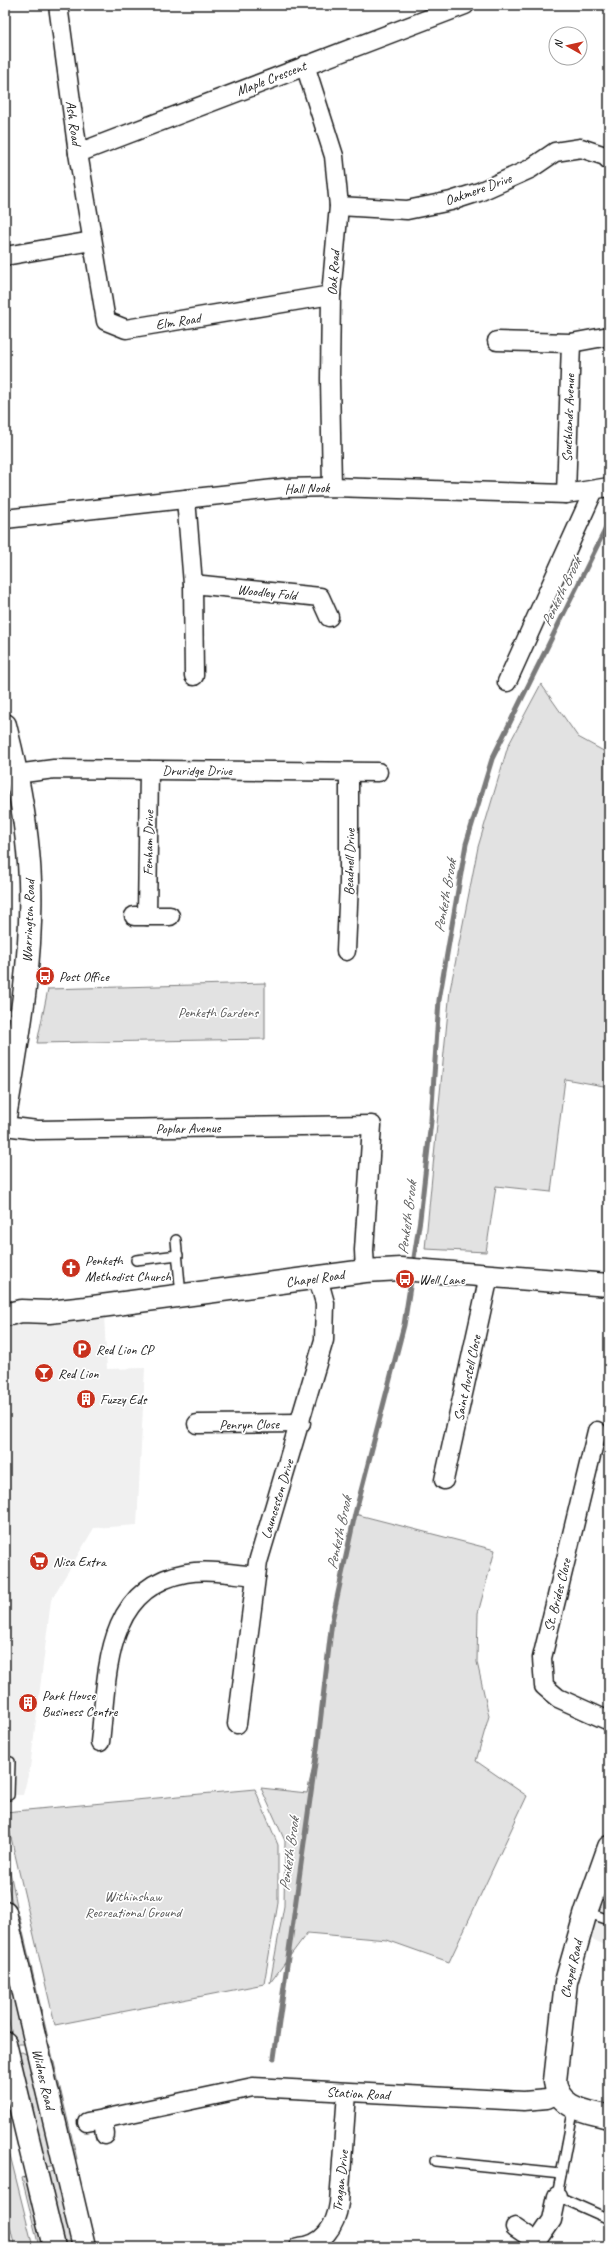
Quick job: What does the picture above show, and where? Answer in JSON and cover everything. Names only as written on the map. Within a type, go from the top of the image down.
[{"type":"main road","name":"Warrington Road","points":[[5,725],[16,774],[26,833],[30,881],[29,943],[18,1038],[5,1117]]},
{"type":"main road","name":"Chapel Road","points":[[10,1309],[49,1312],[365,1271],[423,1271],[609,1285]]},
{"type":"main road","name":"Chapel Road","points":[[566,2101],[555,2071],[562,2009],[572,1957],[609,1847]]},
{"type":"main road","name":"Widnes Road","points":[[5,1912],[84,2247]]},
{"type":"main road","name":"Widnes Road","points":[[5,2043],[54,2247]]},
{"type":"main road","points":[[566,2101],[609,2117]]},
{"type":"street","name":"Ash Road","points":[[58,5],[78,153],[92,241]]},
{"type":"street","name":"Maple Crescent","points":[[78,153],[465,5]]},
{"type":"street","name":"Oak Road","points":[[305,65],[334,156],[339,206],[331,295],[330,379],[332,487]]},
{"type":"street","name":"Oakmere Drive","points":[[339,206],[407,210],[451,201],[479,192],[530,169],[555,152],[581,148],[606,156],[609,160]]},
{"type":"street","points":[[5,256],[92,241]]},
{"type":"street","name":"Elm Road","points":[[92,241],[106,321],[126,329],[331,295]]},
{"type":"street","points":[[497,341],[571,343],[609,336]]},
{"type":"street","name":"Southlands Avenue","points":[[566,494],[571,343]]},
{"type":"street","name":"Hall Nook","points":[[5,519],[284,488],[332,487],[566,494],[601,488]]},
{"type":"street","points":[[507,682],[601,488]]},
{"type":"street","points":[[186,499],[193,584],[194,676]]},
{"type":"street","name":"Woodley Fold","points":[[193,584],[320,597],[329,617]]},
{"type":"street","name":"Druridge Drive","points":[[16,774],[54,769],[378,772]]},
{"type":"street","name":"Fenham Drive","points":[[149,770],[140,916],[170,916]]},
{"type":"street","name":"Beadnell Drive","points":[[346,951],[349,772]]},
{"type":"street","name":"Poplar Avenue","points":[[5,1126],[38,1130],[372,1125],[364,1250],[365,1271]]},
{"type":"street","name":"Saint Austell Close","points":[[444,1480],[489,1276]]},
{"type":"street","name":"Launceston Drive","points":[[237,1724],[256,1576],[262,1546],[301,1423],[324,1340],[325,1303],[318,1278]]},
{"type":"street","name":"Penryn Close","points":[[197,1424],[301,1423]]},
{"type":"street","name":"St. Brides Close","points":[[597,1432],[542,1658],[544,1686],[558,1698],[609,1721]]},
{"type":"street","points":[[100,1742],[114,1636],[123,1615],[136,1600],[161,1581],[186,1573],[216,1572],[256,1576]]},
{"type":"street","name":"Station Road","points":[[98,2125],[253,2087],[524,2101],[547,2099],[566,2101]]},
{"type":"street","name":"Tragan Drive","points":[[298,2247],[319,2241],[332,2228],[335,2221],[339,2203],[347,2093]]},
{"type":"street","points":[[515,2227],[536,2245],[552,2220],[557,2196]]},
{"type":"lane","points":[[176,1240],[181,1296]]},
{"type":"lane","points":[[136,1260],[178,1255]]},
{"type":"lane","points":[[5,1761],[10,1762],[9,1795]]},
{"type":"lane","points":[[586,1912],[609,1920]]},
{"type":"lane","points":[[566,2101],[561,2174],[557,2196],[609,2219]]},
{"type":"lane","points":[[435,2161],[561,2174]]},
{"type":"shaded area","points":[[103,1298],[107,1369],[145,1368],[137,1525],[94,1528],[51,1600],[30,1768],[23,1795],[5,1795],[5,1305]]},
{"type":"shaded area","points":[[609,1883],[609,1947],[590,1938]]},
{"type":"green space","points":[[541,684],[578,737],[609,754],[609,1087],[565,1079],[551,1192],[496,1186],[486,1252],[425,1249],[450,990],[478,847],[508,746]]},
{"type":"green space","name":"Penketh Gardens","points":[[265,983],[265,1039],[37,1043],[48,989]]},
{"type":"green space","points":[[355,1514],[495,1550],[478,1613],[477,1662],[489,1716],[476,1761],[527,1796],[449,1962],[387,1940],[307,1933],[270,1983],[284,1906],[285,1841],[261,1788],[307,1793],[317,1749],[332,1621]]},
{"type":"green space","name":"Withinshaw Recreational Ground","points":[[255,1789],[278,1845],[278,1903],[264,1984],[55,2025],[5,1812]]},
{"type":"green space","points":[[5,1847],[17,1906],[13,1907],[5,1873]]},
{"type":"green space","points":[[19,1915],[48,2038],[44,2039],[15,1916]]},
{"type":"green space","points":[[5,1956],[26,2044],[14,2044],[5,2004]]},
{"type":"green space","points":[[50,2046],[77,2159],[72,2160],[45,2047]]},
{"type":"green space","points":[[22,2052],[28,2055],[54,2165],[43,2168],[16,2053]]},
{"type":"green space","points":[[9,2151],[33,2247],[15,2247],[5,2206],[5,2152]]},
{"type":"green space","points":[[56,2171],[74,2247],[62,2247],[45,2173]]},
{"type":"green space","points":[[27,2176],[44,2247],[39,2247],[22,2178]]},
{"type":"waterway","name":"Penketh Brook","points":[[413,1264],[420,1219],[431,1121],[439,1000],[466,844],[492,759],[609,522]]},
{"type":"waterway","name":"Penketh Brook","points":[[274,2058],[317,1749],[332,1621],[355,1514],[404,1325],[412,1274]]},
{"type":"place","name":"Post Office","points":[[45,976]]},
{"type":"place","name":"Penketh Methodist Church","points":[[71,1268]]},
{"type":"place","name":"Well Lane","points":[[405,1279]]},
{"type":"place","name":"Red Lion CP","points":[[82,1349]]},
{"type":"place","name":"Red Lion","points":[[44,1373]]},
{"type":"place","name":"Fuzzy Eds","points":[[86,1399]]},
{"type":"place","name":"Nisa Extra","points":[[39,1561]]},
{"type":"place","name":"Park House Business Centre","points":[[28,1703]]}]
